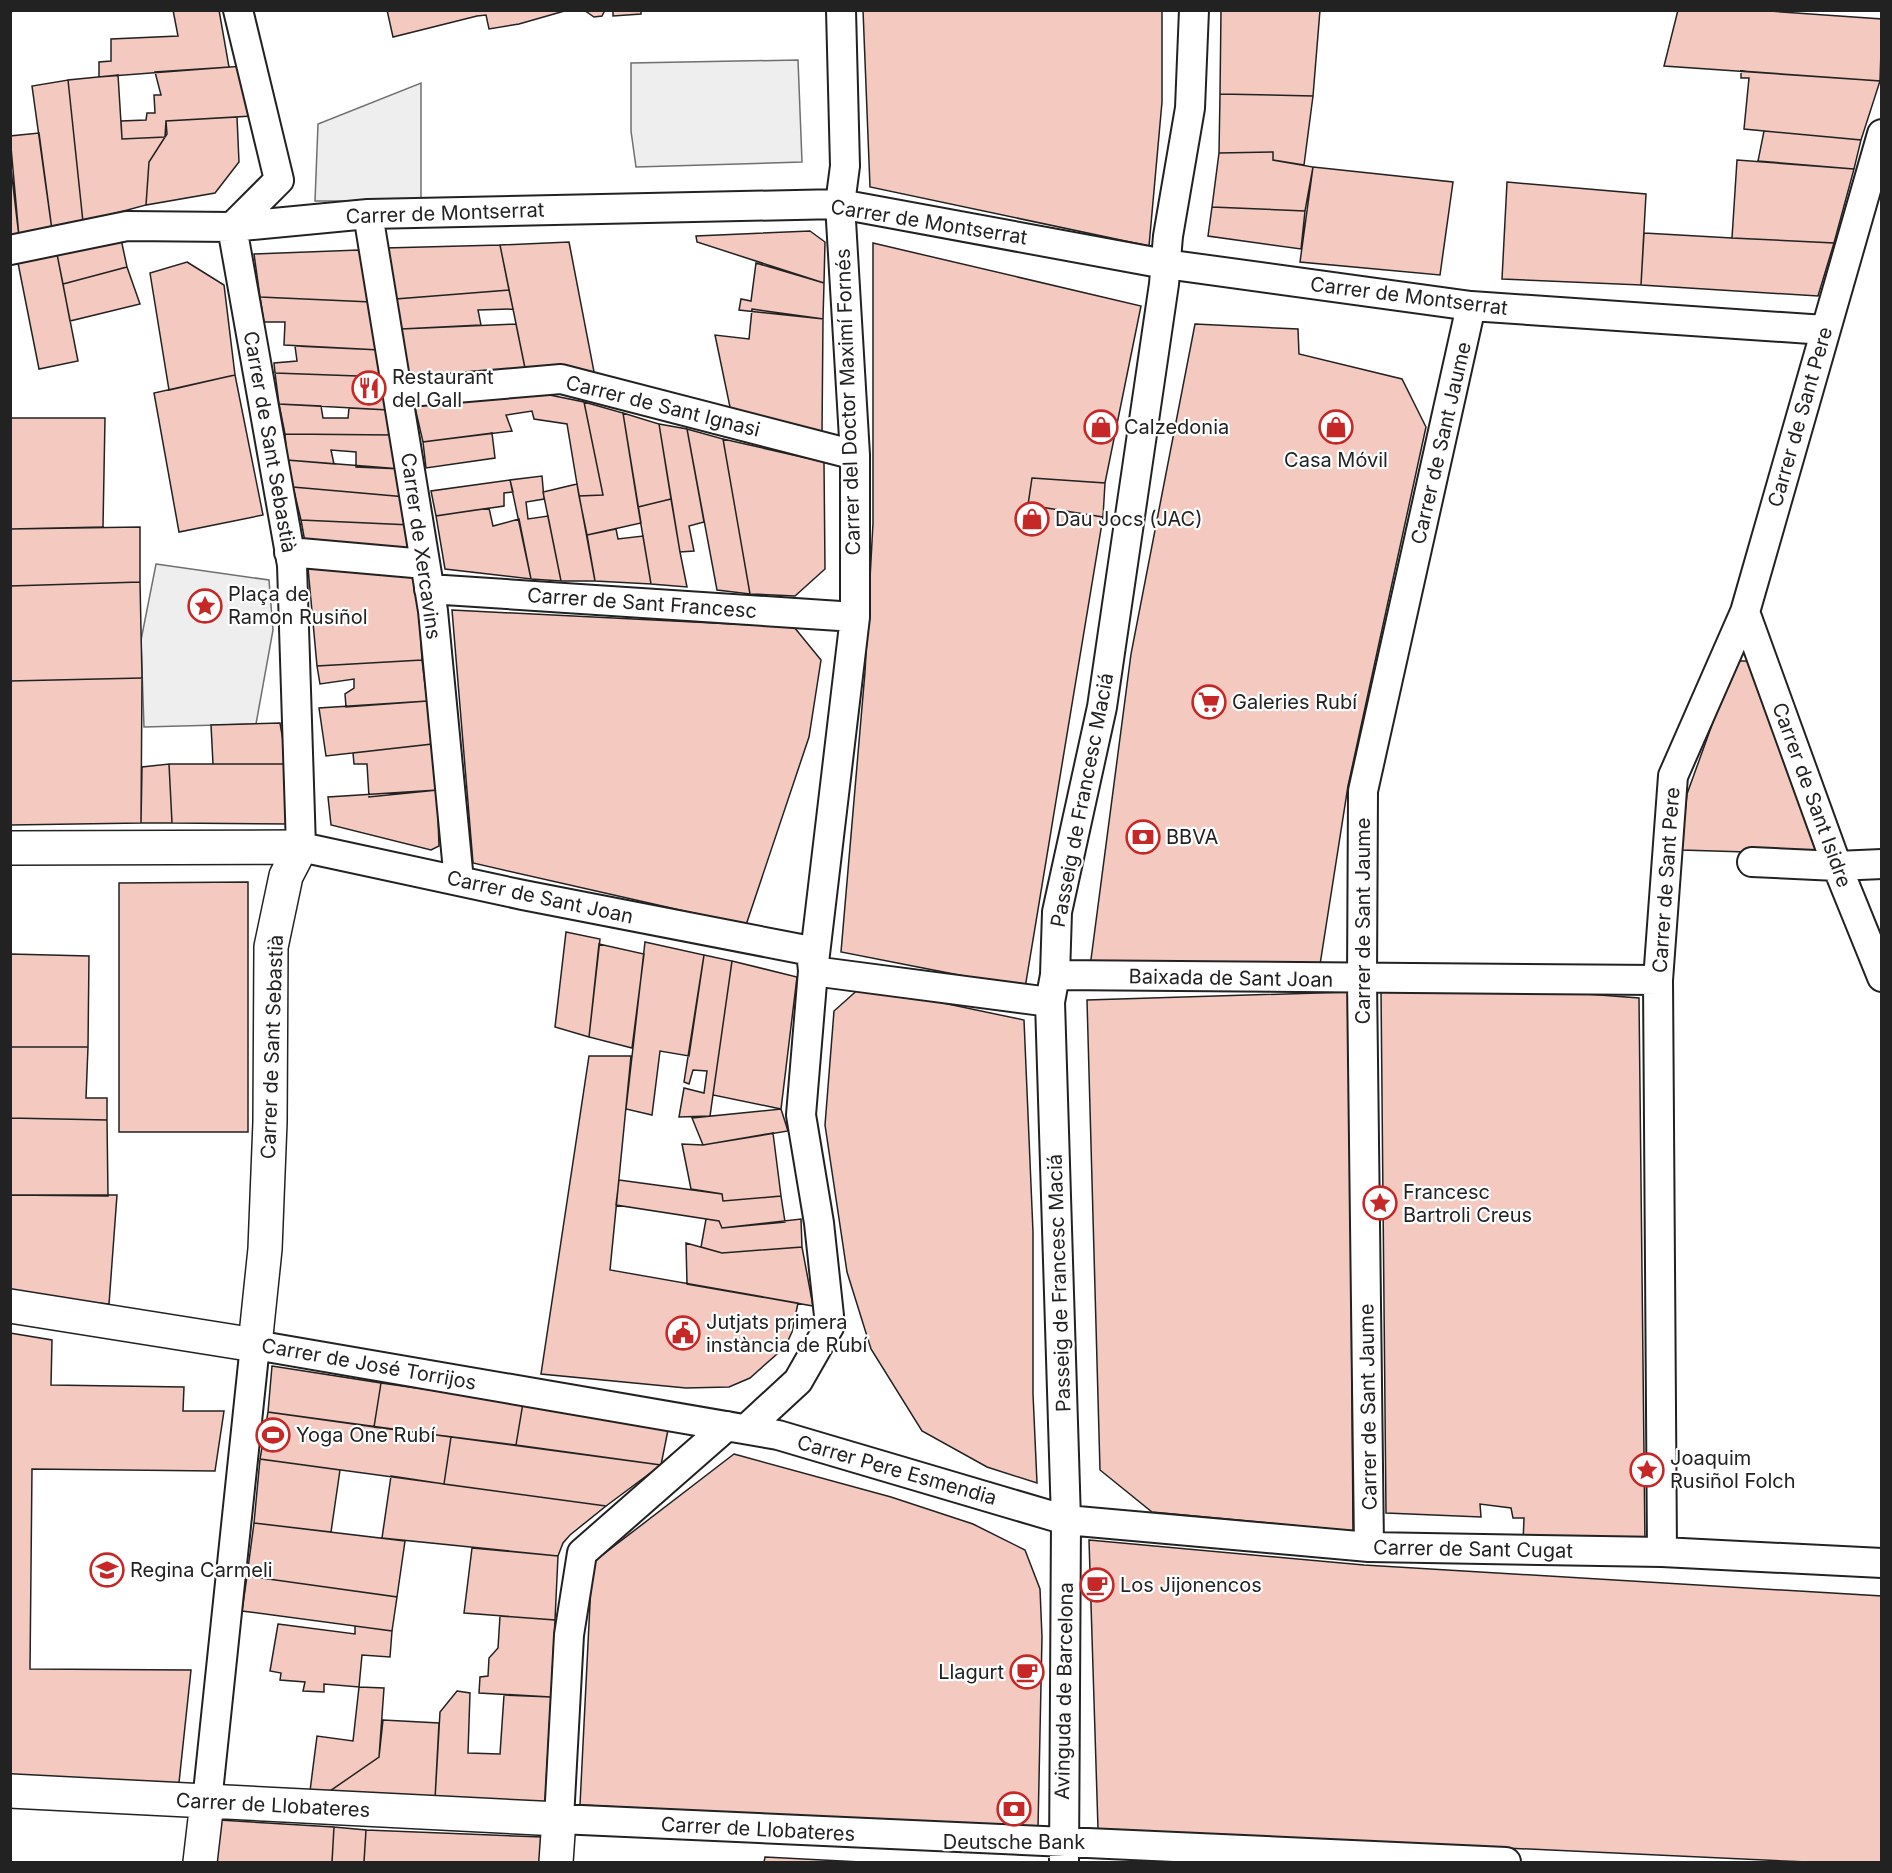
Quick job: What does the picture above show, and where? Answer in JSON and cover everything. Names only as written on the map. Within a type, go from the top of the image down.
[{"type":"street","points":[[232,227],[279,180],[238,10]]},
{"type":"street","name":"Carrer del Doctor Maximí Fornés","points":[[559,1819],[569,1635],[582,1553],[737,1427],[798,1381],[830,1325],[819,1223],[801,1115],[813,971],[855,617],[855,454],[840,204],[845,166],[841,10]]},
{"type":"street","name":"Passeig de Francesc Maciá","points":[[1066,1520],[1053,989],[1057,912],[1102,707],[1165,264],[1190,108],[1194,10]]},
{"type":"street","name":"Carrer de Sant Pere","points":[[1662,1552],[1658,980],[1673,776],[1745,612],[1881,134]]},
{"type":"street","name":"Carrer de Montserrat","points":[[10,250],[127,226],[232,227],[369,214],[840,204],[1165,264],[1471,306],[1825,330]]},
{"type":"street","name":"Carrer de Xercavins","points":[[369,214],[427,577],[459,881]]},
{"type":"street","name":"Carrer de Sant Sebastià","points":[[207,1802],[265,1249],[270,1133],[271,947],[286,876],[301,847],[289,552],[232,227]]},
{"type":"street","name":"Carrer de Sant Jaume","points":[[1369,1547],[1362,980],[1363,791],[1471,306]]},
{"type":"street","name":"Carrer de Sant Ignasi","points":[[397,393],[561,379],[855,454]]},
{"type":"street","name":"Carrer de Sant Francesc","points":[[289,552],[427,577],[855,617]]},
{"type":"street","name":"Carrer de Sant Isidre","points":[[1745,612],[1837,866],[1881,977]]},
{"type":"street","name":"Carrer de Sant Joan","points":[[10,849],[301,847],[811,951],[813,971]]},
{"type":"street","points":[[1752,862],[1837,866],[1881,864]]},
{"type":"street","points":[[813,971],[1053,989]]},
{"type":"street","name":"Baixada de Sant Joan","points":[[1053,989],[1362,980],[1658,980]]},
{"type":"street","name":"Carrer de José Torrijos","points":[[10,1306],[737,1427]]},
{"type":"street","name":"Carrer Pere Esmendia","points":[[737,1427],[778,1435],[1066,1520]]},
{"type":"street","name":"Carrer de Sant Cugat","points":[[1066,1520],[1369,1547],[1662,1552],[1881,1563]]},
{"type":"street","name":"Avinguda de Barcelona","points":[[1063,1853],[1066,1520]]},
{"type":"street","name":"Carrer de Llobateres","points":[[10,1791],[559,1819],[1063,1853],[1506,1863]]},
{"type":"street","points":[[200,1863],[207,1802]]},
{"type":"street","points":[[556,1863],[559,1819]]},
{"type":"shaded area","points":[[798,60],[802,162],[636,167],[631,131],[631,63]]},
{"type":"shaded area","points":[[421,83],[421,201],[315,201],[318,124]]},
{"type":"shaded area","name":"Plaça de Ramon Rusiñol","points":[[156,564],[269,580],[273,630],[256,724],[144,727],[141,640]]},
{"type":"building","points":[[173,10],[219,10],[229,67],[99,77],[99,62],[111,61],[111,39],[178,36]]},
{"type":"building","points":[[387,10],[568,10],[519,24],[489,29],[486,15],[477,16],[393,37]]},
{"type":"building","points":[[584,10],[605,10],[602,16],[594,17]]},
{"type":"building","points":[[613,10],[641,10],[641,14],[613,16]]},
{"type":"building","points":[[863,10],[1162,10],[1162,102],[1149,246],[870,187]]},
{"type":"building","points":[[1221,10],[1320,10],[1313,96],[1220,94]]},
{"type":"building","points":[[1678,10],[1755,10],[1882,19],[1880,81],[1664,66]]},
{"type":"building","points":[[245,66],[252,116],[166,121],[165,137],[122,139],[121,121],[146,120],[147,113],[155,113],[154,95],[161,95],[155,72]]},
{"type":"building","points":[[1741,71],[1880,81],[1861,140],[1744,129],[1749,78],[1741,78]]},
{"type":"building","points":[[118,75],[122,139],[165,137],[149,162],[146,205],[83,222],[68,80]]},
{"type":"building","points":[[68,80],[83,222],[52,230],[32,86]]},
{"type":"building","points":[[1220,94],[1313,96],[1304,165],[1273,160],[1273,152],[1219,153]]},
{"type":"building","points":[[237,117],[239,162],[215,193],[146,205],[149,162],[167,134],[166,121]]},
{"type":"building","points":[[1764,131],[1861,140],[1854,169],[1758,161]]},
{"type":"building","points":[[39,133],[52,230],[19,237],[10,136]]},
{"type":"building","points":[[1273,152],[1273,160],[1313,167],[1305,211],[1212,207],[1219,153]]},
{"type":"building","points":[[10,160],[19,237],[10,239]]},
{"type":"building","points":[[1737,160],[1854,169],[1834,243],[1732,238]]},
{"type":"building","points":[[1313,167],[1453,182],[1440,275],[1300,262]]},
{"type":"building","points":[[1507,182],[1646,194],[1641,285],[1502,279]]},
{"type":"building","points":[[1212,207],[1305,211],[1301,249],[1208,236]]},
{"type":"building","points":[[810,231],[825,242],[824,283],[697,242],[696,236]]},
{"type":"building","points":[[1644,233],[1834,243],[1818,296],[1641,285]]},
{"type":"building","points":[[121,239],[127,267],[63,284],[57,254]]},
{"type":"building","points":[[569,242],[596,382],[526,373],[500,245]]},
{"type":"building","points":[[873,243],[1141,306],[1105,483],[1032,478],[1028,505],[1103,517],[1025,988],[841,952],[865,672],[873,523]]},
{"type":"building","points":[[500,245],[509,290],[396,299],[385,248]]},
{"type":"building","points":[[359,250],[371,302],[260,297],[254,254]]},
{"type":"building","points":[[57,254],[78,361],[39,369],[18,263]]},
{"type":"building","points":[[187,262],[224,285],[235,375],[169,390],[150,273]]},
{"type":"building","points":[[756,263],[824,283],[823,319],[739,310],[741,299],[751,301]]},
{"type":"building","points":[[127,267],[140,304],[70,321],[63,284]]},
{"type":"building","points":[[509,290],[513,309],[478,310],[481,325],[401,329],[396,299]]},
{"type":"building","points":[[260,297],[371,302],[380,350],[284,345],[285,322],[264,322]]},
{"type":"building","points":[[752,309],[823,319],[822,433],[731,412],[715,335],[749,339]]},
{"type":"building","points":[[516,324],[526,373],[410,380],[401,329]]},
{"type":"building","points":[[1195,324],[1298,329],[1299,354],[1402,379],[1426,427],[1348,786],[1319,971],[1090,967],[1131,654]]},
{"type":"building","points":[[295,346],[380,350],[385,377],[275,373],[274,363],[297,361]]},
{"type":"building","points":[[275,373],[385,377],[389,410],[279,404]]},
{"type":"building","points":[[235,375],[263,515],[179,532],[154,393]]},
{"type":"building","points":[[525,390],[584,402],[603,495],[579,496],[567,424],[534,419],[532,411],[506,415],[512,431],[423,442],[413,399]]},
{"type":"building","points":[[584,402],[623,413],[641,523],[587,535],[579,496],[603,495]]},
{"type":"building","points":[[279,404],[321,406],[323,418],[348,418],[349,408],[389,410],[394,435],[285,434]]},
{"type":"building","points":[[623,413],[659,424],[671,499],[638,507]]},
{"type":"building","points":[[10,418],[105,418],[103,527],[10,529]]},
{"type":"building","points":[[659,424],[687,429],[704,522],[689,526],[694,551],[680,552]]},
{"type":"building","points":[[687,429],[723,439],[750,594],[717,590]]},
{"type":"building","points":[[492,433],[495,458],[426,468],[423,442]]},
{"type":"building","points":[[285,434],[394,435],[401,469],[356,467],[356,452],[331,450],[334,464],[287,460]]},
{"type":"building","points":[[723,439],[824,462],[825,569],[795,596],[750,594]]},
{"type":"building","points":[[287,460],[401,469],[406,497],[293,487]]},
{"type":"building","points":[[542,476],[544,499],[526,502],[528,519],[548,516],[561,581],[531,579],[510,480]]},
{"type":"building","points":[[1032,478],[1105,483],[1103,517],[1028,505]]},
{"type":"building","points":[[510,480],[513,492],[504,493],[504,506],[436,516],[431,491]]},
{"type":"building","points":[[577,484],[595,581],[561,581],[543,492]]},
{"type":"building","points":[[293,487],[406,497],[411,525],[301,520]]},
{"type":"building","points":[[671,499],[687,587],[651,584],[638,507]]},
{"type":"building","points":[[489,508],[493,526],[519,519],[531,579],[445,569],[436,516]]},
{"type":"building","points":[[301,520],[411,525],[415,555],[306,548]]},
{"type":"building","points":[[140,527],[140,582],[10,586],[10,529]]},
{"type":"building","points":[[616,529],[618,539],[643,536],[651,584],[595,581],[587,535]]},
{"type":"building","points":[[308,568],[417,573],[422,660],[317,666]]},
{"type":"building","points":[[140,582],[142,678],[10,681],[10,586]]},
{"type":"building","points":[[452,610],[794,627],[821,660],[809,737],[746,925],[473,863]]},
{"type":"building","points":[[422,660],[427,701],[346,707],[345,694],[354,688],[354,679],[320,684],[317,666]]},
{"type":"building","points":[[1735,661],[1747,661],[1822,849],[1813,854],[1681,850],[1687,794]]},
{"type":"building","points":[[142,678],[141,823],[10,825],[10,681]]},
{"type":"building","points":[[427,701],[432,744],[326,756],[319,708]]},
{"type":"building","points":[[280,723],[287,764],[213,764],[211,725]]},
{"type":"building","points":[[432,744],[437,790],[369,797],[367,764],[354,764],[353,753]]},
{"type":"building","points":[[169,764],[287,764],[290,824],[172,823]]},
{"type":"building","points":[[169,764],[172,823],[141,823],[142,767]]},
{"type":"building","points":[[437,790],[439,846],[431,850],[331,825],[328,797]]},
{"type":"building","points":[[248,882],[248,1132],[119,1132],[119,883]]},
{"type":"building","points":[[566,932],[600,939],[589,1037],[555,1027]]},
{"type":"building","points":[[645,942],[704,955],[689,1056],[660,1051],[652,1115],[626,1109]]},
{"type":"building","points":[[599,944],[644,954],[632,1048],[589,1037]]},
{"type":"building","points":[[10,954],[89,956],[88,1047],[10,1047]]},
{"type":"building","points":[[704,955],[732,961],[710,1116],[679,1117],[684,1088],[704,1093],[707,1071],[693,1070],[689,1084],[684,1082]]},
{"type":"building","points":[[732,961],[797,977],[781,1109],[713,1095]]},
{"type":"building","points":[[862,986],[1024,1020],[1033,1232],[1033,1394],[1037,1483],[987,1467],[922,1431],[871,1349],[847,1272],[825,1125],[834,1011]]},
{"type":"building","points":[[1520,989],[1639,998],[1645,1545],[1523,1542],[1524,1518],[1513,1518],[1511,1508],[1480,1504],[1481,1517],[1386,1513],[1381,990]]},
{"type":"building","points":[[1349,992],[1353,1531],[1152,1512],[1100,1470],[1087,1000]]},
{"type":"building","points":[[10,1047],[88,1047],[86,1098],[107,1098],[107,1120],[10,1118]]},
{"type":"building","points":[[589,1056],[631,1056],[610,1270],[798,1303],[792,1332],[785,1347],[750,1378],[729,1387],[686,1388],[541,1374]]},
{"type":"building","points":[[781,1109],[788,1131],[703,1145],[692,1118]]},
{"type":"building","points":[[10,1118],[107,1120],[108,1196],[10,1195]]},
{"type":"building","points":[[773,1133],[781,1196],[723,1201],[722,1194],[691,1189],[682,1144],[703,1145]]},
{"type":"building","points":[[619,1180],[722,1194],[723,1201],[781,1196],[785,1222],[722,1228],[719,1221],[616,1205]]},
{"type":"building","points":[[10,1195],[117,1195],[109,1304],[10,1295]]},
{"type":"building","points":[[706,1219],[719,1221],[722,1228],[801,1219],[802,1247],[722,1253],[701,1247]]},
{"type":"building","points":[[686,1243],[722,1253],[802,1247],[813,1306],[687,1284]]},
{"type":"building","points":[[10,1333],[52,1340],[51,1385],[184,1387],[183,1411],[224,1411],[215,1471],[32,1469],[30,1669],[191,1670],[178,1792],[10,1782]]},
{"type":"building","points":[[272,1366],[381,1383],[374,1427],[268,1412]]},
{"type":"building","points":[[381,1383],[523,1403],[516,1445],[374,1427]]},
{"type":"building","points":[[523,1403],[668,1430],[661,1465],[516,1445]]},
{"type":"building","points":[[268,1412],[451,1437],[444,1484],[260,1459]]},
{"type":"building","points":[[451,1437],[661,1465],[606,1506],[444,1484]]},
{"type":"building","points":[[734,1454],[891,1497],[973,1524],[1025,1550],[1040,1589],[1042,1637],[1038,1828],[580,1805],[592,1563]]},
{"type":"building","points":[[260,1459],[340,1470],[331,1532],[254,1523]]},
{"type":"building","points":[[391,1476],[606,1506],[570,1535],[563,1543],[558,1556],[382,1538]]},
{"type":"building","points":[[254,1523],[405,1541],[397,1597],[247,1576]]},
{"type":"building","points":[[1089,1540],[1364,1565],[1882,1596],[1882,1862],[1807,1862],[1098,1829]]},
{"type":"building","points":[[472,1548],[558,1556],[555,1620],[464,1613]]},
{"type":"building","points":[[247,1576],[397,1597],[392,1631],[242,1611]]},
{"type":"building","points":[[500,1616],[555,1620],[551,1697],[479,1693],[480,1677],[488,1676],[489,1658],[498,1648]]},
{"type":"building","points":[[278,1624],[355,1634],[355,1626],[392,1631],[390,1657],[362,1655],[359,1687],[324,1684],[324,1692],[303,1691],[305,1682],[280,1680],[281,1673],[270,1671]]},
{"type":"building","points":[[359,1687],[384,1688],[379,1757],[330,1791],[310,1791],[317,1736],[353,1741]]},
{"type":"building","points":[[457,1691],[470,1693],[468,1753],[500,1754],[504,1695],[551,1697],[545,1803],[435,1799],[440,1712]]},
{"type":"building","points":[[383,1720],[439,1723],[435,1799],[330,1791],[379,1757]]},
{"type":"building","points":[[219,1820],[334,1827],[332,1862],[216,1862]]},
{"type":"building","points":[[334,1827],[366,1830],[364,1862],[332,1862]]},
{"type":"building","points":[[366,1830],[542,1837],[541,1862],[364,1862]]},
{"type":"building","points":[[765,1857],[861,1862],[764,1862]]},
{"type":"place","name":"Restaurant del Gall","points":[[369,388]]},
{"type":"place","name":"Calzedonia","points":[[1101,427]]},
{"type":"place","name":"Casa Móvil","points":[[1336,427]]},
{"type":"place","name":"Dau Jocs (JAC)","points":[[1032,519]]},
{"type":"place","name":"Plaça de Ramon Rusiñol","points":[[205,606]]},
{"type":"place","name":"Galeries Rubí","points":[[1209,702]]},
{"type":"place","name":"BBVA","points":[[1143,837]]},
{"type":"place","name":"Francesc Bartroli Creus","points":[[1380,1203]]},
{"type":"place","name":"Jutjats primera instància de Rubí","points":[[683,1333]]},
{"type":"place","name":"Yoga One Rubí","points":[[273,1435]]},
{"type":"place","name":"Joaquim Rusiñol Folch","points":[[1647,1470]]},
{"type":"place","name":"Regina Carmeli","points":[[107,1570]]},
{"type":"place","name":"Los Jijonencos","points":[[1097,1585]]},
{"type":"place","name":"Llagurt","points":[[1027,1672]]},
{"type":"place","name":"Deutsche Bank","points":[[1014,1809]]}]
